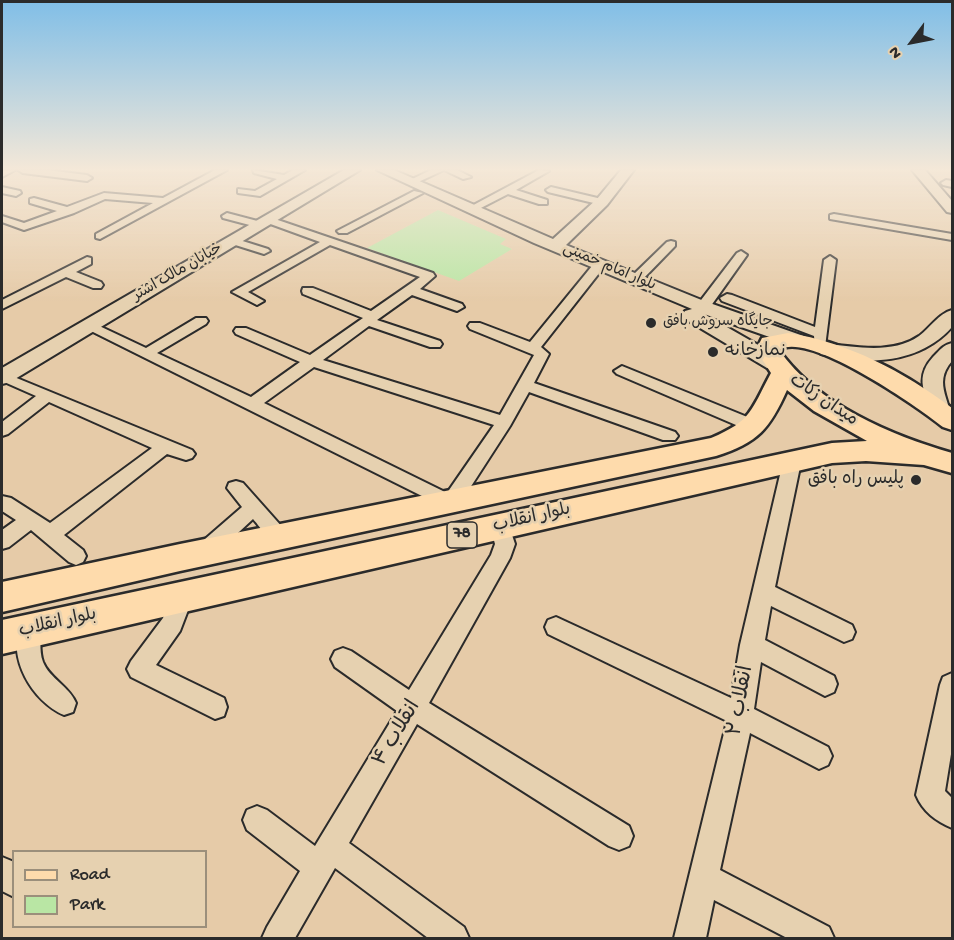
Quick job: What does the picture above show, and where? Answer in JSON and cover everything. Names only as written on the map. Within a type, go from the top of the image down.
[{"type":"main road","name":"خیابان مالک اشتر","points":[[2,376],[279,214]]},
{"type":"main road","points":[[557,245],[590,214]]},
{"type":"main road","name":"بلوار امام خمینی","points":[[479,215],[671,304],[778,368]]},
{"type":"main road","name":"بلوار امام خمینی","points":[[507,228],[557,245],[740,322],[819,344],[865,354],[900,353],[923,343]]},
{"type":"main road","points":[[950,352],[932,351],[923,343],[942,328],[952,316]]},
{"type":"main road","name":"میدان زکات","points":[[941,462],[876,435],[848,419],[778,368],[767,350],[770,343],[777,339],[819,344],[904,387],[952,420]]},
{"type":"main road","points":[[950,352],[934,369],[933,387],[952,420]]},
{"type":"main road","points":[[756,427],[768,410],[778,368]]},
{"type":"main road","name":"بلوار انقلاب","points":[[2,597],[716,446],[744,436],[756,427]]},
{"type":"main road","name":"بلوار انقلاب","points":[[15,634],[832,453],[866,451],[941,462]]},
{"type":"main road","points":[[591,473],[582,486],[589,495],[611,502]]},
{"type":"main road","points":[[543,483],[563,491],[568,503],[558,513]]},
{"type":"street","points":[[2,219],[24,227],[62,214]]},
{"type":"street","points":[[100,236],[142,214]]},
{"type":"street","points":[[343,231],[368,214]]},
{"type":"street","points":[[227,216],[265,222],[329,241],[429,276],[252,404]]},
{"type":"street","points":[[834,217],[952,237]]},
{"type":"street","points":[[86,232],[113,240]]},
{"type":"street","points":[[233,241],[264,251]]},
{"type":"street","points":[[257,301],[238,292],[329,241]]},
{"type":"street","points":[[636,279],[671,244]]},
{"type":"street","points":[[703,307],[741,255]]},
{"type":"street","points":[[727,298],[819,344],[830,260]]},
{"type":"street","points":[[2,305],[87,261]]},
{"type":"street","points":[[533,348],[596,269]]},
{"type":"street","points":[[66,272],[96,285]]},
{"type":"street","points":[[411,290],[457,308]]},
{"type":"street","points":[[308,291],[370,319],[435,344]]},
{"type":"street","points":[[146,354],[201,321]]},
{"type":"street","points":[[88,326],[252,404],[450,503],[504,422],[542,354],[533,348],[475,326]]},
{"type":"street","points":[[241,331],[311,361],[504,422]]},
{"type":"street","points":[[622,371],[756,427]]},
{"type":"street","points":[[2,376],[186,454]]},
{"type":"street","points":[[525,386],[669,436]]},
{"type":"street","points":[[2,430],[47,396]]},
{"type":"street","points":[[49,535],[165,447]]},
{"type":"street","name":"انقلاب ۲","points":[[690,939],[741,715],[752,645],[792,462]]},
{"type":"street","points":[[236,488],[281,537]]},
{"type":"street","points":[[4,503],[31,519],[76,556]]},
{"type":"street","points":[[203,553],[254,507]]},
{"type":"street","points":[[2,541],[31,519]]},
{"type":"street","name":"انقلاب ۴","points":[[278,939],[500,558],[505,544],[500,526]]},
{"type":"street","points":[[764,592],[844,632]]},
{"type":"street","points":[[182,597],[172,624],[139,669],[215,707]]},
{"type":"street","points":[[556,627],[741,715],[819,756]]},
{"type":"street","points":[[15,634],[34,672],[64,703]]},
{"type":"street","points":[[752,645],[825,684]]},
{"type":"street","points":[[343,659],[414,708],[619,836]]},
{"type":"street","points":[[952,685],[930,795],[952,814]]},
{"type":"street","points":[[257,820],[325,857],[453,939]]},
{"type":"street","points":[[704,878],[818,939]]},
{"type":"green space","points":[[431,214],[447,214],[506,239],[500,244],[512,249],[459,281],[367,248]]},
{"type":"place","name":"جایگاه سروش بافق","points":[[651,323]]},
{"type":"place","name":"نمازخانه","points":[[713,352]]},
{"type":"place","name":"پلیس راه بافق","points":[[916,480]]}]
